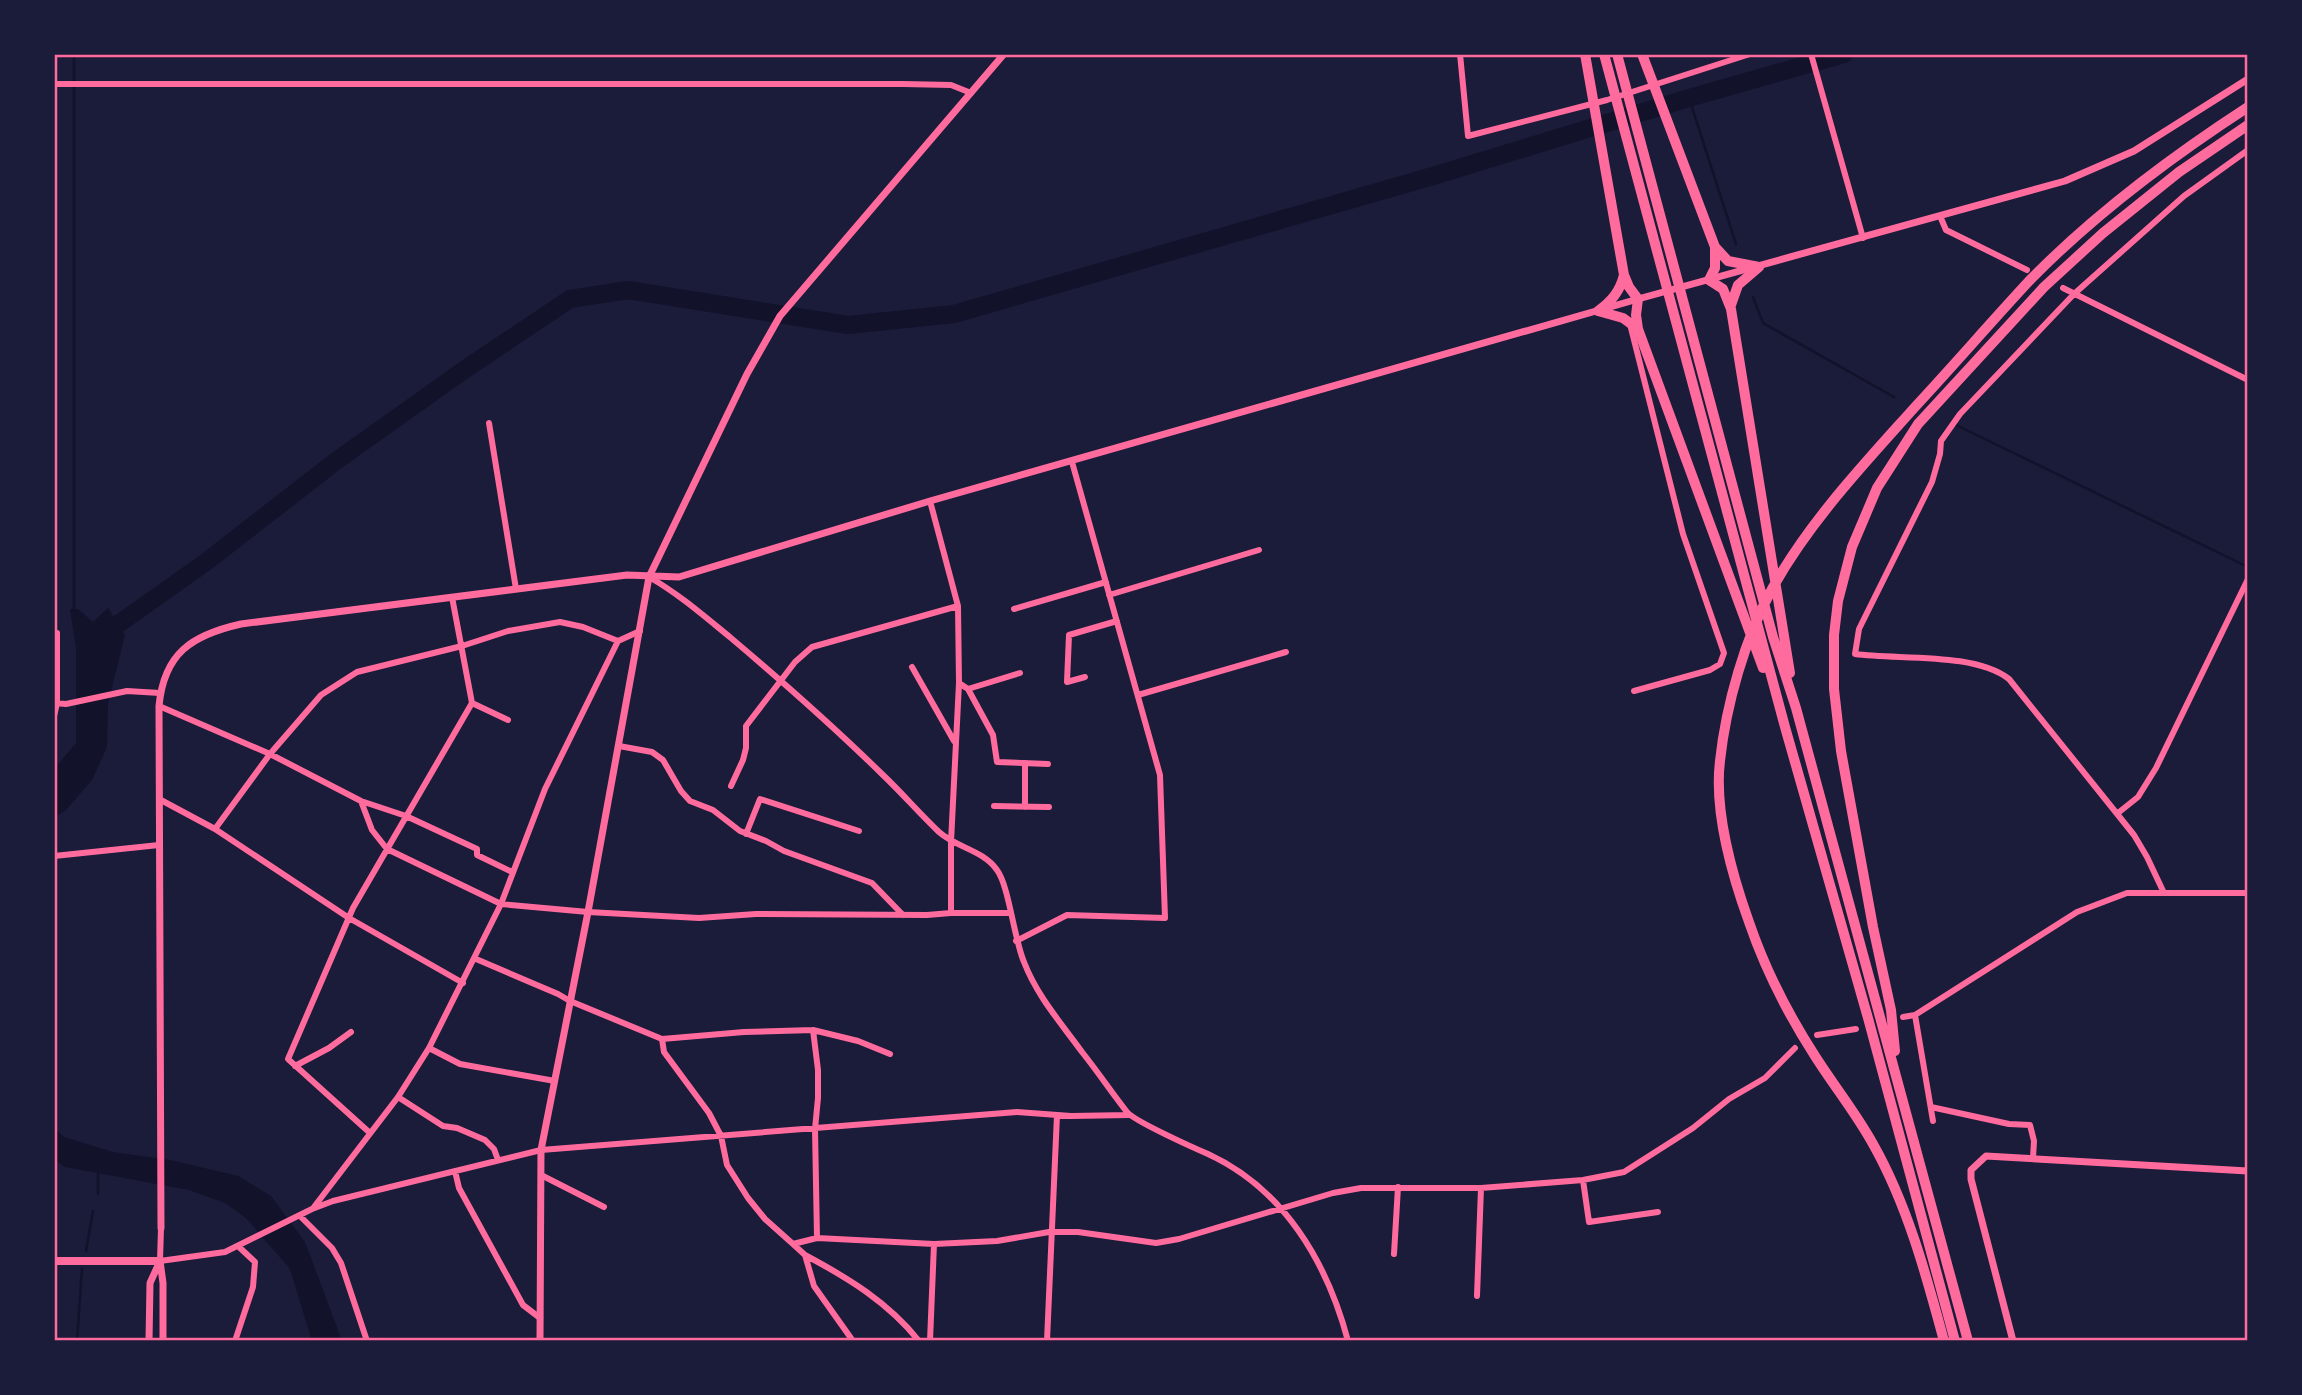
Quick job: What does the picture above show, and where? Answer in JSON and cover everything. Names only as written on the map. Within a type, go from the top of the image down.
[{"type":"highway","points":[[1585,54],[1624,275],[1638,299],[1634,327]]},
{"type":"highway","points":[[1604,54],[1765,663],[1868,1018],[1955,1341]]},
{"type":"highway","points":[[1617,54],[1773,637],[1796,708],[1968,1341]]},
{"type":"highway","points":[[1642,54],[1714,247],[1715,268],[1709,280],[1723,289],[1731,309],[1796,708]]},
{"type":"highway","points":[[1944,1341],[1928,1280],[1898,1196],[1873,1145],[1814,1055],[1770,976],[1748,920],[1726,843],[1720,795],[1719,766],[1723,735],[1734,690],[1749,641],[1770,592],[1796,550],[1851,479],[2033,278],[2112,206],[2248,107]]},
{"type":"highway","points":[[1899,1083],[1891,1010],[1841,751],[1832,662],[1838,601],[1852,547],[1877,488],[1918,424],[2044,287],[2103,233],[2179,172],[2248,125]]},
{"type":"highway","points":[[1714,247],[1728,261],[1759,267]]},
{"type":"highway","points":[[1731,309],[1738,285],[1759,267]]},
{"type":"highway","points":[[1598,311],[1621,287],[1624,275]]},
{"type":"highway","points":[[1598,311],[1623,318],[1634,327],[1765,663]]},
{"type":"main road","points":[[54,1261],[160,1261]]},
{"type":"street","points":[[540,1341],[541,1150],[588,912],[649,577],[765,340],[797,295],[1004,54]]},
{"type":"street","points":[[1460,54],[1468,136],[1606,100],[1750,54]]},
{"type":"street","points":[[1811,54],[1863,239]]},
{"type":"street","points":[[163,1341],[163,1283],[160,1261],[159,706],[166,673],[177,655],[197,638],[222,628],[452,597],[627,575],[679,577],[930,501],[1638,299],[2065,181],[2134,150],[2248,79]]},
{"type":"street","points":[[58,84],[951,85],[971,93]]},
{"type":"street","points":[[2164,893],[2147,857],[2118,813],[2009,679],[2001,673],[1973,664],[1855,654],[1859,629],[1931,482],[1940,454],[1941,441],[1960,414],[2074,294],[2184,196],[2248,150]]},
{"type":"street","points":[[1940,216],[1945,230],[2027,270]]},
{"type":"street","points":[[2063,288],[2248,380]]},
{"type":"street","points":[[1634,327],[1683,534],[1724,653],[1720,664],[1710,670],[1634,691]]},
{"type":"street","points":[[489,422],[516,589]]},
{"type":"street","points":[[1016,941],[1067,915],[1165,918],[1160,775],[1072,462]]},
{"type":"street","points":[[930,501],[958,606],[959,683],[951,842],[951,913]]},
{"type":"street","points":[[1109,594],[1259,550]]},
{"type":"street","points":[[649,577],[672,589],[782,680],[951,842],[980,855],[994,866],[1003,882],[1024,964],[1039,995],[1129,1115]]},
{"type":"street","points":[[2118,813],[2138,797],[2156,768],[2247,580]]},
{"type":"street","points":[[1013,609],[1106,582]]},
{"type":"street","points":[[370,1133],[288,1059],[349,918],[472,703],[452,597]]},
{"type":"street","points":[[731,786],[744,760],[746,726],[795,662],[812,647],[958,606]]},
{"type":"street","points":[[1085,677],[1067,682],[1069,635],[1117,621]]},
{"type":"street","points":[[215,830],[270,754],[321,695],[357,672],[462,646],[508,631],[560,622],[618,640]]},
{"type":"street","points":[[312,1209],[398,1097],[429,1048],[476,959],[501,904],[545,789],[618,640],[640,631]]},
{"type":"street","points":[[54,716],[57,633]]},
{"type":"street","points":[[1138,695],[1286,652]]},
{"type":"street","points":[[912,667],[956,744]]},
{"type":"street","points":[[968,689],[1020,673]]},
{"type":"street","points":[[959,683],[968,689],[993,735],[997,762],[1048,764]]},
{"type":"street","points":[[56,703],[66,704],[127,691],[160,693]]},
{"type":"street","points":[[472,703],[508,720]]},
{"type":"street","points":[[159,706],[270,754],[361,801],[406,816],[477,849],[477,855],[512,872]]},
{"type":"street","points":[[619,746],[652,752],[663,760],[690,801],[713,810],[746,834],[784,851],[863,877],[878,888],[903,915]]},
{"type":"street","points":[[1025,763],[1025,807]]},
{"type":"street","points":[[159,799],[215,830],[349,918],[463,983]]},
{"type":"street","points":[[746,834],[760,799],[859,831]]},
{"type":"street","points":[[361,801],[372,830],[387,849],[501,904],[699,918],[743,914],[1009,913]]},
{"type":"street","points":[[994,806],[1049,807]]},
{"type":"street","points":[[54,856],[159,845]]},
{"type":"street","points":[[1903,1017],[1915,1015],[2077,912],[2127,893],[2248,892]]},
{"type":"street","points":[[476,959],[558,994],[570,1002],[662,1039],[744,1031],[813,1030],[858,1041],[890,1054]]},
{"type":"street","points":[[1915,1015],[1933,1121]]},
{"type":"street","points":[[1817,1035],[1856,1029]]},
{"type":"street","points":[[813,1030],[818,1098],[815,1129],[817,1238]]},
{"type":"street","points":[[295,1066],[329,1048],[351,1032]]},
{"type":"street","points":[[662,1039],[664,1052],[709,1113],[721,1136],[727,1165],[765,1219],[805,1255],[855,1282],[900,1318],[919,1341]]},
{"type":"street","points":[[429,1048],[460,1064],[555,1081]]},
{"type":"street","points":[[793,1244],[817,1238],[934,1244],[997,1241],[1052,1232],[1078,1232],[1156,1243],[1179,1239],[1333,1193],[1361,1188],[1481,1188],[1583,1180],[1624,1172],[1693,1128],[1729,1099],[1765,1078],[1795,1048]]},
{"type":"street","points":[[398,1097],[443,1126],[457,1128],[485,1140],[494,1149],[498,1160]]},
{"type":"street","points":[[1931,1107],[2009,1124],[2030,1125],[2034,1141],[2033,1158]]},
{"type":"street","points":[[160,1261],[225,1252],[333,1201],[541,1150],[1017,1112],[1129,1115],[1226,1163],[1252,1181],[1282,1209],[1310,1245],[1340,1309],[1348,1341]]},
{"type":"street","points":[[1047,1341],[1057,1115]]},
{"type":"street","points":[[2013,1341],[1971,1179],[1971,1170],[1986,1156],[2248,1171]]},
{"type":"street","points":[[455,1171],[459,1188],[516,1293],[523,1305],[540,1318]]},
{"type":"street","points":[[541,1175],[604,1207]]},
{"type":"street","points":[[1583,1180],[1589,1222],[1658,1212]]},
{"type":"street","points":[[1394,1254],[1398,1186]]},
{"type":"street","points":[[1478,1296],[1481,1188]]},
{"type":"street","points":[[298,1217],[332,1248],[341,1263],[367,1341]]},
{"type":"street","points":[[930,1341],[934,1244]]},
{"type":"street","points":[[235,1341],[253,1287],[255,1262],[239,1247]]},
{"type":"street","points":[[805,1255],[814,1286],[853,1341]]},
{"type":"street","points":[[149,1341],[150,1283],[160,1261]]},
{"type":"shaded area","points":[[108,608],[125,635],[108,703],[107,747],[92,780],[65,811],[54,817],[54,769],[76,743],[76,648],[70,609],[78,609],[93,622]]},
{"type":"shaded area","points":[[54,1128],[64,1137],[113,1152],[170,1160],[238,1176],[271,1196],[305,1242],[342,1341],[312,1341],[290,1269],[246,1218],[225,1203],[189,1190],[65,1167],[54,1159]]},
{"type":"waterway","points":[[74,54],[74,611]]},
{"type":"waterway","points":[[100,637],[206,562],[336,461],[570,299],[628,290],[848,325],[954,314],[1844,54]]},
{"type":"waterway","points":[[1689,98],[1736,244]]},
{"type":"waterway","points":[[1753,297],[1763,323],[1894,397]]},
{"type":"waterway","points":[[1956,425],[2248,567]]},
{"type":"waterway","points":[[98,1173],[98,1194]]},
{"type":"waterway","points":[[86,1251],[93,1211]]},
{"type":"waterway","points":[[77,1341],[82,1269]]}]
